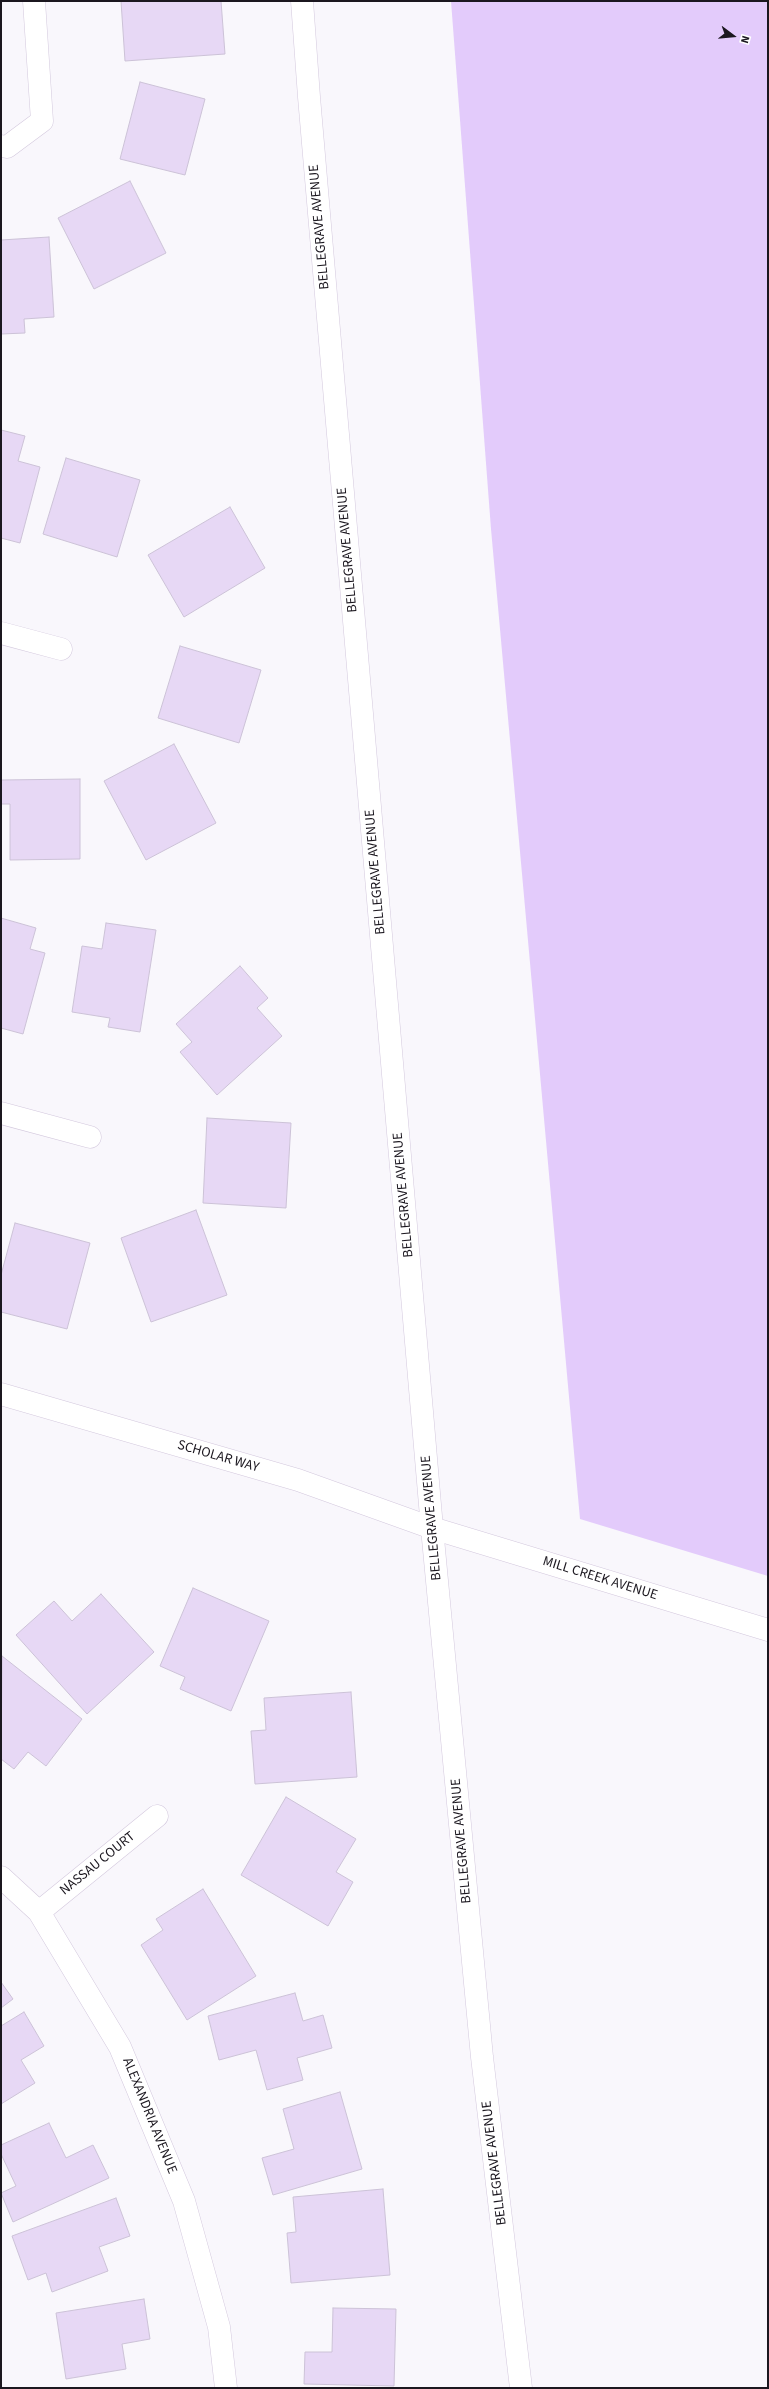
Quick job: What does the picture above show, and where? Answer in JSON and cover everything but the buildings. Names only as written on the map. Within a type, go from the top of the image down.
[{"type":"main road","points":[[1,146],[7,147],[42,121],[34,1]]},
{"type":"main road","name":"BELLEGRAVE AVENUE","points":[[302,1],[311,121],[432,1528],[482,2057],[521,2388]]},
{"type":"main road","points":[[1,633],[61,649]]},
{"type":"main road","points":[[1,1113],[90,1137]]},
{"type":"main road","name":"SCHOLAR WAY","points":[[1,1394],[298,1480],[432,1528]]},
{"type":"main road","name":"MILL CREEK AVENUE","points":[[432,1528],[768,1630]]},
{"type":"main road","name":"NASSAU COURT","points":[[39,1912],[157,1816]]},
{"type":"main road","name":"ALEXANDRIA AVENUE","points":[[1,1877],[39,1912],[120,2047],[184,2201],[219,2327],[226,2388]]},
{"type":"shaded area","points":[[451,1],[768,1],[768,1576],[580,1519],[491,529]]}]
